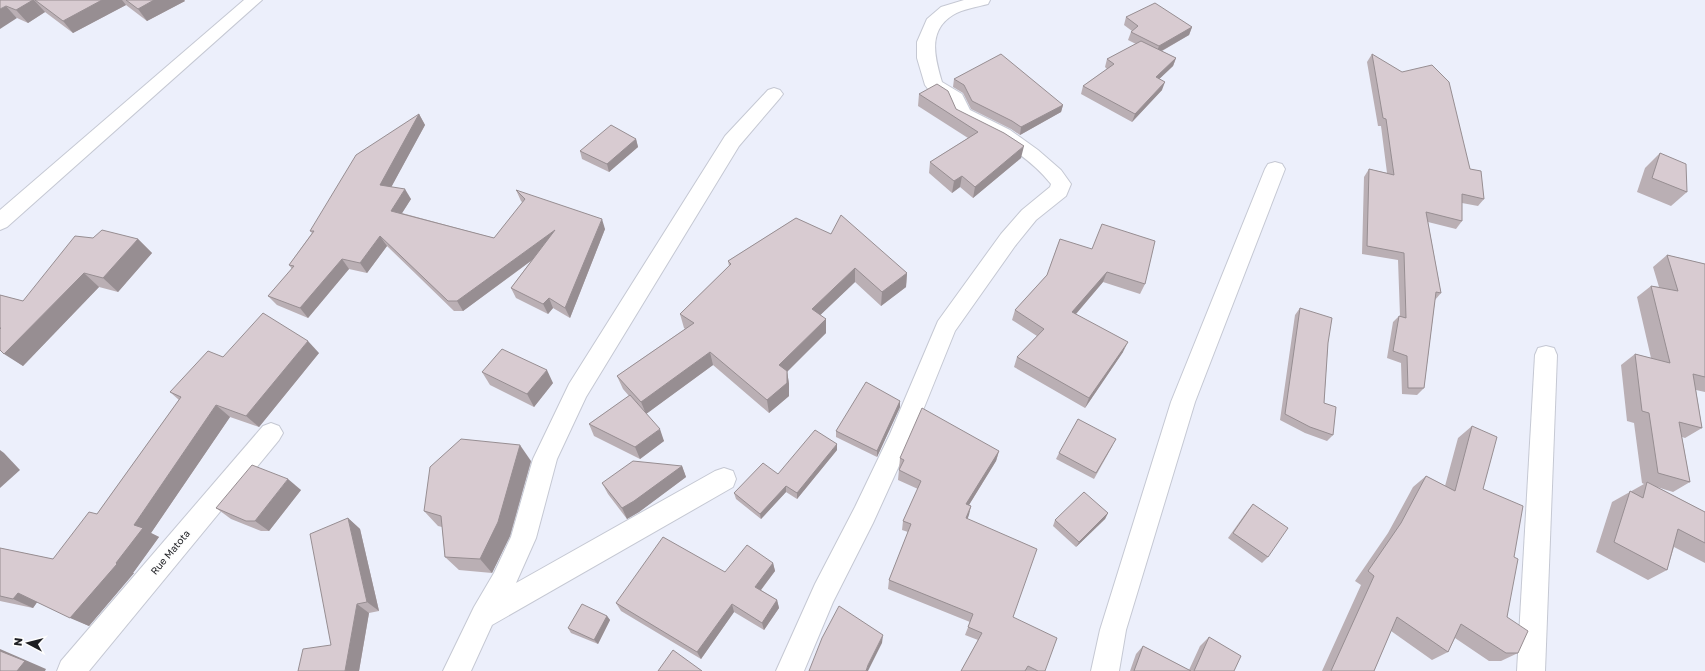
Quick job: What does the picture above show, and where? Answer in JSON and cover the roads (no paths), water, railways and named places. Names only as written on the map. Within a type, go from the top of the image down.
[{"type":"street","points":[[0,222],[254,0]]},
{"type":"street","points":[[790,671],[824,593],[864,515],[901,435],[946,327],[968,295],[1029,215],[1059,191],[1061,184],[1057,177],[1029,152],[1006,135],[962,114],[956,98],[934,85],[926,58],[926,42],[933,23],[947,11],[982,0]]},
{"type":"street","points":[[457,671],[484,616],[503,582],[523,538],[545,459],[577,391],[732,140],[774,94]]},
{"type":"street","points":[[1105,671],[1113,630],[1184,402],[1275,169]]},
{"type":"street","points":[[1531,671],[1546,355]]},
{"type":"street","name":"Rue Matota","points":[[71,671],[271,433]]},
{"type":"street","points":[[484,616],[724,479]]}]
